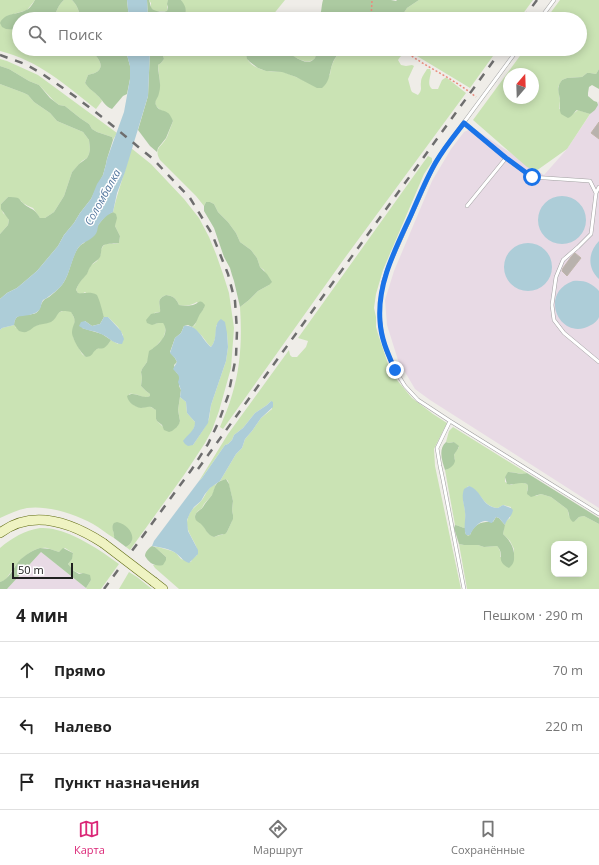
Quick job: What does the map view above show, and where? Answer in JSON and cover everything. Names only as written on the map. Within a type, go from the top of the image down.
[{"type":"main road","points":[[0,533],[15,525],[35,520],[47,520],[63,524],[80,530],[102,543],[163,589]]},
{"type":"lane","points":[[545,12],[554,0]]},
{"type":"lane","points":[[513,56],[435,163],[389,265],[383,283],[380,302],[382,336],[395,370],[405,386],[418,400],[599,514]]},
{"type":"lane","points":[[464,123],[537,182]]},
{"type":"lane","points":[[467,206],[506,158]]},
{"type":"lane","points":[[532,177],[590,181],[596,193]]},
{"type":"lane","points":[[599,187],[596,193],[591,234],[563,260],[556,276],[552,304],[554,320],[564,333],[599,362]]},
{"type":"lane","points":[[450,421],[437,448],[464,589]]},
{"type":"path","points":[[371,12],[372,0]]},
{"type":"path","points":[[411,56],[481,100]]},
{"type":"shaded area","points":[[599,101],[599,508],[415,389],[398,360],[387,325],[385,300],[394,271],[432,181],[451,149],[464,132],[473,128],[544,175],[567,149]]},
{"type":"shaded area","points":[[41,552],[87,589],[7,589]]},
{"type":"green space","points":[[0,0],[35,0],[27,10],[12,12],[12,14],[7,16],[12,23],[12,54],[0,51]]},
{"type":"green space","points":[[35,0],[64,0],[60,4],[57,12],[23,12],[31,6]]},
{"type":"green space","points":[[64,0],[72,0],[77,6],[79,12],[57,12],[60,4]]},
{"type":"green space","points":[[72,0],[127,0],[128,12],[79,12]]},
{"type":"green space","points":[[147,0],[149,0],[152,9],[163,12],[148,12]]},
{"type":"green space","points":[[149,0],[168,0],[167,11],[154,11],[151,8],[151,3]]},
{"type":"green space","points":[[168,0],[181,0],[186,9],[186,12],[163,12],[167,11]]},
{"type":"green space","points":[[181,0],[285,0],[275,12],[186,12]]},
{"type":"green space","points":[[323,0],[419,0],[407,8],[404,12],[321,12]]},
{"type":"green space","points":[[419,0],[533,0],[524,12],[404,12],[407,8]]},
{"type":"green space","points":[[560,0],[599,0],[599,69],[596,74],[587,73],[582,77],[567,78],[562,80],[558,87],[560,101],[559,109],[573,114],[578,110],[590,114],[567,149],[536,171],[527,167],[473,120],[503,79],[503,104],[539,104],[539,68],[511,68],[520,56],[587,56],[587,12],[551,12]]},
{"type":"green space","points":[[12,14],[12,29],[2,27],[0,23],[2,19]]},
{"type":"green space","points":[[16,56],[96,56],[101,65],[100,68],[98,71],[88,75],[85,83],[102,101],[96,109],[63,83]]},
{"type":"green space","points":[[96,56],[127,56],[130,66],[130,79],[127,94],[123,96],[112,109],[105,105],[85,83],[88,75],[97,72],[100,68],[101,65]]},
{"type":"green space","points":[[150,56],[163,56],[164,59],[158,65],[160,90],[156,105],[159,109],[167,112],[173,121],[166,138],[158,148],[157,152],[150,146],[138,130],[148,96]]},
{"type":"green space","points":[[163,56],[247,56],[250,63],[262,70],[283,72],[309,83],[330,75],[331,67],[337,56],[401,56],[398,60],[401,65],[414,66],[408,79],[412,92],[418,95],[420,93],[422,77],[427,69],[430,69],[431,72],[429,83],[432,89],[438,89],[442,80],[447,78],[466,93],[344,259],[223,429],[220,427],[232,395],[239,362],[241,340],[240,307],[258,291],[269,285],[264,270],[260,267],[257,258],[251,250],[240,242],[236,233],[218,212],[214,204],[206,202],[204,206],[160,160],[158,156],[158,150],[167,137],[173,121],[156,106],[155,102],[160,84],[158,65],[164,59]]},
{"type":"green space","points":[[246,56],[293,56],[307,62],[314,59],[316,56],[337,56],[332,64],[326,84],[322,88],[317,88],[296,77],[282,72],[266,71],[258,68],[247,59]]},
{"type":"green space","points":[[294,56],[316,56],[315,59],[311,61]]},
{"type":"green space","points":[[417,56],[493,56],[470,88]]},
{"type":"green space","points":[[0,59],[38,75],[117,133],[113,140],[112,137],[92,129],[89,124],[65,106],[59,105],[39,85],[9,69],[0,66]]},
{"type":"green space","points":[[0,66],[9,69],[39,85],[50,98],[59,105],[65,106],[89,124],[92,129],[112,137],[113,140],[103,175],[91,199],[64,235],[58,246],[37,271],[17,288],[7,293],[0,299],[0,234],[8,225],[9,220],[1,209],[1,204],[8,197],[15,197],[34,210],[40,218],[45,218],[54,212],[64,196],[72,172],[87,158],[90,149],[89,140],[83,132],[57,121],[50,113],[34,102],[28,95],[0,84]]},
{"type":"green space","points":[[599,69],[599,89],[592,85],[589,87],[588,93],[588,96],[597,102],[598,105],[595,110],[590,114],[577,110],[568,118],[561,114],[558,89],[562,80],[567,78],[582,77],[587,73],[596,74]]},
{"type":"green space","points":[[0,84],[28,95],[34,102],[50,113],[57,121],[83,132],[89,140],[90,149],[87,158],[82,161],[72,172],[64,196],[54,212],[45,218],[40,218],[33,208],[23,203],[19,199],[8,197],[1,204],[3,213],[9,220],[8,225],[0,234]]},
{"type":"green space","points":[[131,148],[151,164],[184,199],[199,218],[209,237],[223,274],[229,293],[234,328],[231,368],[212,430],[184,475],[130,550],[126,547],[131,543],[132,536],[113,525],[114,538],[86,520],[61,511],[35,507],[16,511],[0,518],[0,330],[2,328],[14,325],[16,328],[35,326],[54,319],[57,314],[61,312],[71,311],[75,320],[73,337],[82,354],[86,357],[96,350],[106,346],[111,340],[118,344],[123,335],[118,327],[108,317],[104,317],[101,309],[85,292],[82,294],[78,293],[76,290],[90,266],[97,261],[103,246],[106,244],[119,243],[120,236],[115,226],[116,215],[113,212]],"holes":[[[166,295],[175,299],[179,305],[183,306],[197,302],[204,308],[198,316],[195,325],[192,327],[211,347],[215,340],[216,325],[227,333],[228,347],[226,361],[211,405],[209,419],[193,445],[192,433],[195,422],[187,413],[186,402],[180,397],[178,410],[180,421],[177,427],[163,427],[156,419],[156,410],[149,406],[142,407],[131,403],[129,394],[145,397],[150,396],[150,394],[141,386],[141,372],[152,349],[163,339],[165,326],[163,323],[155,324],[154,313],[160,312],[159,302]]]},
{"type":"green space","points":[[428,156],[432,158],[432,162],[424,174],[383,270],[376,294],[374,308],[376,327],[379,337],[388,364],[397,380],[412,398],[447,423],[434,449],[435,466],[461,589],[179,589],[153,565],[161,565],[166,557],[155,547],[172,551],[181,559],[191,562],[197,555],[197,552],[187,525],[188,516],[202,500],[209,489],[216,484],[213,494],[195,515],[195,518],[201,523],[208,533],[214,537],[227,532],[232,521],[233,501],[228,481],[226,479],[220,481],[236,454],[242,448],[245,439],[261,418],[272,409],[271,401],[255,413],[243,428],[234,435],[232,440],[225,445],[199,481],[228,434],[289,350],[292,357],[297,357],[306,347],[308,341],[298,338]]},
{"type":"green space","points":[[206,202],[214,204],[218,212],[236,233],[240,242],[251,250],[257,258],[260,267],[272,282],[258,291],[240,307],[230,268],[224,257],[214,228],[204,211]]},
{"type":"green space","points":[[113,212],[116,214],[117,218],[115,226],[120,236],[119,243],[107,244],[103,246],[100,257],[92,265],[87,274],[79,283],[76,290],[78,293],[90,293],[97,295],[104,317],[100,324],[92,326],[85,321],[82,328],[102,334],[111,340],[108,344],[104,348],[97,349],[89,357],[86,357],[77,346],[72,335],[75,321],[73,316],[71,312],[66,311],[60,312],[51,322],[38,325],[26,332],[19,331],[14,325],[16,318],[22,315],[38,312],[44,300],[54,293],[64,282],[76,251],[106,215]]},
{"type":"green space","points":[[166,295],[174,298],[179,305],[191,305],[201,301],[205,305],[194,325],[192,327],[188,325],[184,326],[181,333],[175,338],[170,352],[177,362],[174,365],[176,372],[179,375],[179,386],[181,390],[178,410],[180,421],[177,427],[169,432],[164,430],[162,425],[157,421],[156,410],[151,407],[136,407],[130,402],[127,396],[130,394],[136,394],[144,397],[150,396],[150,394],[141,386],[141,372],[147,362],[149,351],[162,339],[165,327],[163,323],[152,325],[147,323],[146,320],[151,314],[160,312],[159,302]]},
{"type":"green space","points":[[453,427],[527,473],[510,472],[505,477],[505,482],[511,485],[519,482],[527,484],[527,491],[536,496],[541,494],[551,497],[567,509],[569,516],[575,521],[579,517],[584,516],[599,524],[599,589],[467,589],[459,544],[478,545],[484,547],[497,546],[500,551],[500,557],[514,558],[514,549],[510,541],[503,534],[505,522],[510,518],[511,507],[503,505],[498,508],[493,507],[485,502],[473,488],[468,486],[463,498],[465,528],[455,525],[445,470],[448,469],[455,459],[454,454],[459,447],[454,442],[446,442],[449,431]]},
{"type":"green space","points":[[446,442],[454,442],[459,446],[454,455],[454,464],[445,470],[441,452]]},
{"type":"green space","points":[[508,472],[520,474],[527,473],[599,518],[599,524],[584,516],[579,517],[573,522],[570,519],[567,509],[551,497],[541,494],[531,497],[527,494],[527,484],[507,484],[505,477]]},
{"type":"green space","points":[[226,479],[229,484],[233,501],[233,519],[225,534],[214,537],[210,535],[196,520],[195,515],[212,495],[217,483]]},
{"type":"green space","points":[[496,517],[499,518],[505,525],[503,534],[513,548],[514,561],[509,568],[502,562],[501,552],[497,546],[484,547],[478,545],[459,544],[454,528],[455,525],[465,528],[466,534],[470,535],[476,526],[485,522],[493,522]]},
{"type":"green space","points":[[117,522],[126,526],[131,533],[132,541],[126,547],[114,538],[112,527],[114,523]]},
{"type":"green space","points":[[40,528],[62,531],[96,548],[119,564],[101,589],[87,589],[86,588],[91,580],[83,573],[74,571],[68,564],[73,553],[65,548],[59,552],[42,548],[36,549],[26,555],[5,580],[0,582],[0,548],[19,535]]},
{"type":"green space","points":[[152,546],[166,557],[163,565],[152,564],[145,556],[148,549]]},
{"type":"green space","points":[[40,548],[59,552],[63,548],[73,553],[72,559],[68,564],[79,574],[83,573],[90,575],[91,580],[86,588],[41,552],[7,589],[0,589],[0,582],[6,579],[19,561],[28,553]]},
{"type":"green space","points":[[129,572],[137,577],[152,589],[119,589]]},
{"type":"water","points":[[127,0],[147,0],[148,12],[128,12]]},
{"type":"water","name":"Соломбалка","points":[[127,56],[150,56],[148,96],[125,172],[117,193],[113,212],[105,217],[99,224],[97,233],[78,248],[62,285],[43,300],[40,309],[32,314],[17,317],[14,325],[2,328],[0,330],[0,299],[7,293],[17,288],[37,271],[58,246],[64,235],[91,199],[97,184],[103,175],[107,159],[124,112],[130,79],[130,66]]},
{"type":"water","points":[[557,196],[567,196],[579,203],[586,215],[586,225],[579,237],[567,244],[557,244],[549,240],[542,233],[538,225],[538,215],[542,207],[549,200]]},
{"type":"water","points":[[599,241],[599,279],[592,270],[590,260],[595,245]]},
{"type":"water","points":[[523,243],[533,243],[545,250],[552,262],[552,272],[545,284],[533,291],[523,291],[515,287],[508,280],[504,272],[504,262],[508,254],[515,247]]},
{"type":"water","points":[[573,281],[588,283],[599,291],[599,317],[596,322],[580,329],[570,328],[563,322],[557,315],[555,305],[556,296],[562,287]]},
{"type":"water","points":[[104,317],[108,317],[121,331],[124,339],[122,344],[116,343],[104,335],[79,326],[81,322],[85,321],[92,326],[100,324]]},
{"type":"water","points":[[221,319],[225,322],[227,333],[228,347],[226,361],[211,405],[208,423],[193,445],[188,446],[183,441],[193,430],[195,422],[187,413],[186,402],[180,397],[181,390],[178,382],[179,376],[173,369],[177,362],[170,353],[175,338],[181,333],[184,326],[193,327],[211,347],[215,340],[218,322]]},
{"type":"water","points":[[271,401],[273,402],[273,407],[261,418],[245,439],[242,448],[236,454],[220,481],[210,488],[190,513],[187,520],[188,531],[198,550],[198,554],[189,563],[172,551],[152,546],[154,541],[225,445],[232,440],[234,435],[243,428],[255,413]]},
{"type":"water","points":[[469,486],[477,491],[488,505],[498,508],[503,505],[513,510],[505,525],[499,518],[496,517],[492,523],[485,521],[480,522],[470,535],[466,535],[463,495],[464,489]]},
{"type":"building","points":[[599,122],[599,139],[591,133]]},
{"type":"building","points":[[575,253],[581,258],[567,276],[562,271],[563,268]]},
{"type":"railway","points":[[528,12],[537,0]]},
{"type":"railway","points":[[0,55],[25,64],[41,73],[102,117],[153,159],[190,198],[212,234],[228,274],[235,301],[237,331],[236,357],[228,396],[219,421],[208,444],[192,469],[104,589]]},
{"type":"railway","points":[[198,469],[497,56]]},
{"type":"route","points":[[395,370],[382,336],[380,302],[383,283],[389,265],[428,178],[435,163],[445,148],[464,123],[506,158],[532,177]]}]
